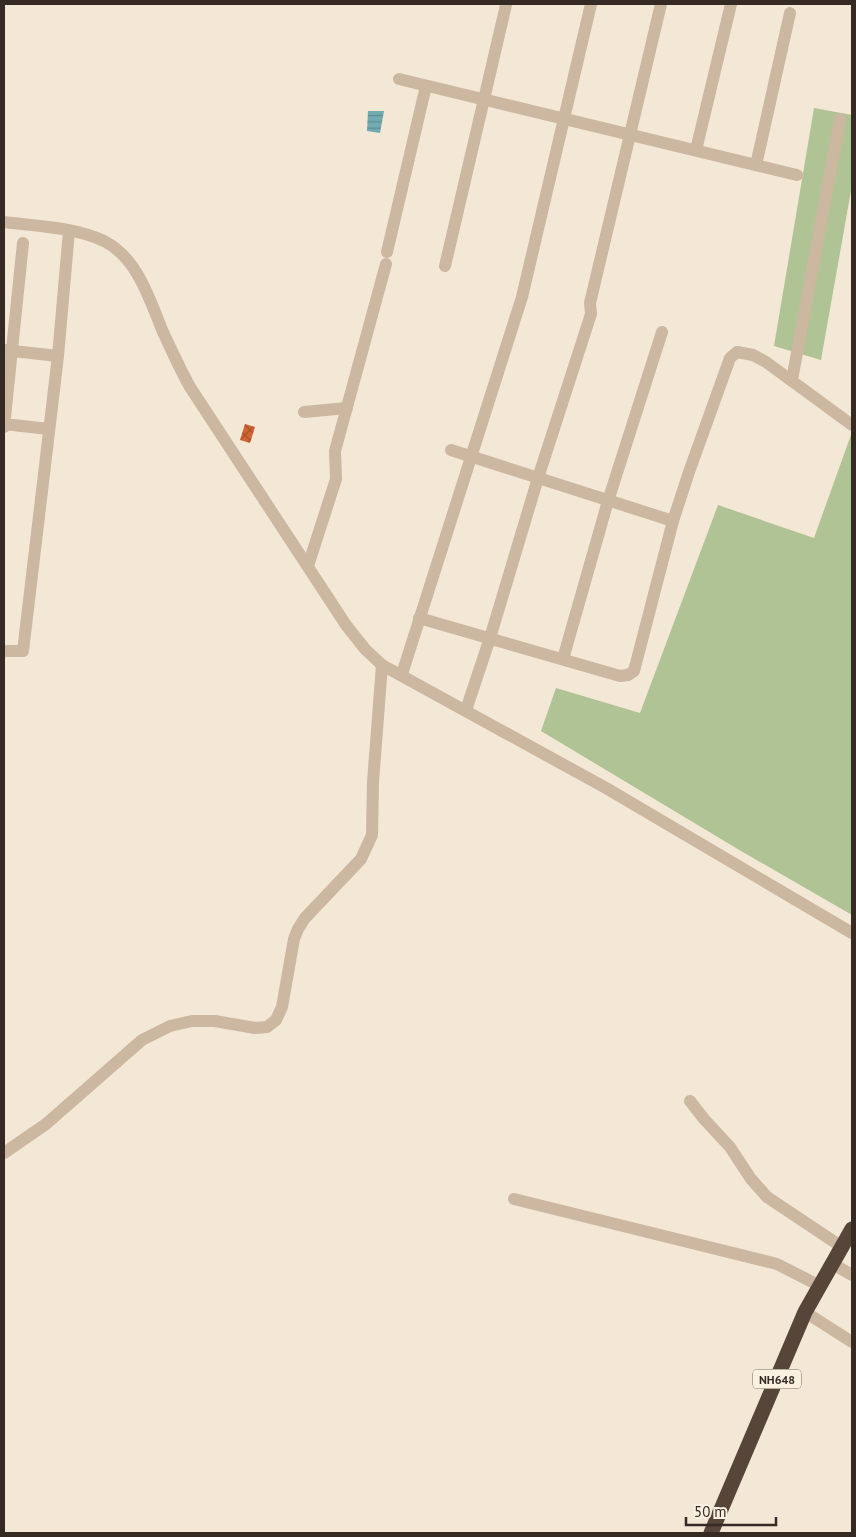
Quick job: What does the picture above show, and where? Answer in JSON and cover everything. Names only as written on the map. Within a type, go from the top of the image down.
[{"type":"highway","name":"NH648","points":[[711,1533],[805,1312],[852,1229]]},
{"type":"street","points":[[402,674],[522,297],[591,4]]},
{"type":"street","points":[[466,710],[591,314],[590,303],[661,4]]},
{"type":"street","points":[[696,150],[731,4]]},
{"type":"street","points":[[445,266],[506,5]]},
{"type":"street","points":[[756,165],[790,13]]},
{"type":"street","points":[[398,79],[797,175]]},
{"type":"street","points":[[308,566],[336,479],[335,452],[387,258],[426,86]]},
{"type":"street","points":[[792,380],[840,119]]},
{"type":"street","points":[[4,222],[69,231],[105,242],[123,256],[138,276],[177,363],[190,387],[351,631],[365,649],[382,665],[402,674],[606,788],[852,933]]},
{"type":"street","points":[[4,651],[23,652],[58,356],[69,231]]},
{"type":"street","points":[[23,243],[8,351],[4,425],[49,429]]},
{"type":"street","points":[[563,659],[608,501],[662,332]]},
{"type":"street","points":[[8,351],[58,356]]},
{"type":"street","points":[[419,618],[620,676],[628,675],[634,670],[673,521],[730,358],[737,352],[753,355],[792,380],[852,425]]},
{"type":"street","points":[[304,412],[347,408]]},
{"type":"street","points":[[451,450],[673,521]]},
{"type":"street","points":[[4,1153],[46,1124],[142,1040],[170,1026],[192,1021],[215,1021],[255,1028],[267,1027],[276,1020],[282,1007],[294,940],[298,928],[305,918],[361,859],[372,835],[373,782],[382,665]]},
{"type":"street","points":[[690,1101],[730,1147],[751,1179],[767,1197],[842,1247]]},
{"type":"street","points":[[514,1199],[776,1264],[820,1286]]},
{"type":"street","points":[[833,1264],[852,1275]]},
{"type":"street","points":[[805,1312],[852,1342]]},
{"type":"green space","points":[[814,108],[852,115],[852,185],[821,360],[774,346]]},
{"type":"green space","points":[[852,432],[852,915],[541,731],[556,688],[640,713],[718,505],[814,538]]},
{"type":"water","points":[[368,111],[384,111],[380,133],[367,131]]},
{"type":"building","points":[[245,424],[255,427],[250,443],[240,440]]}]
